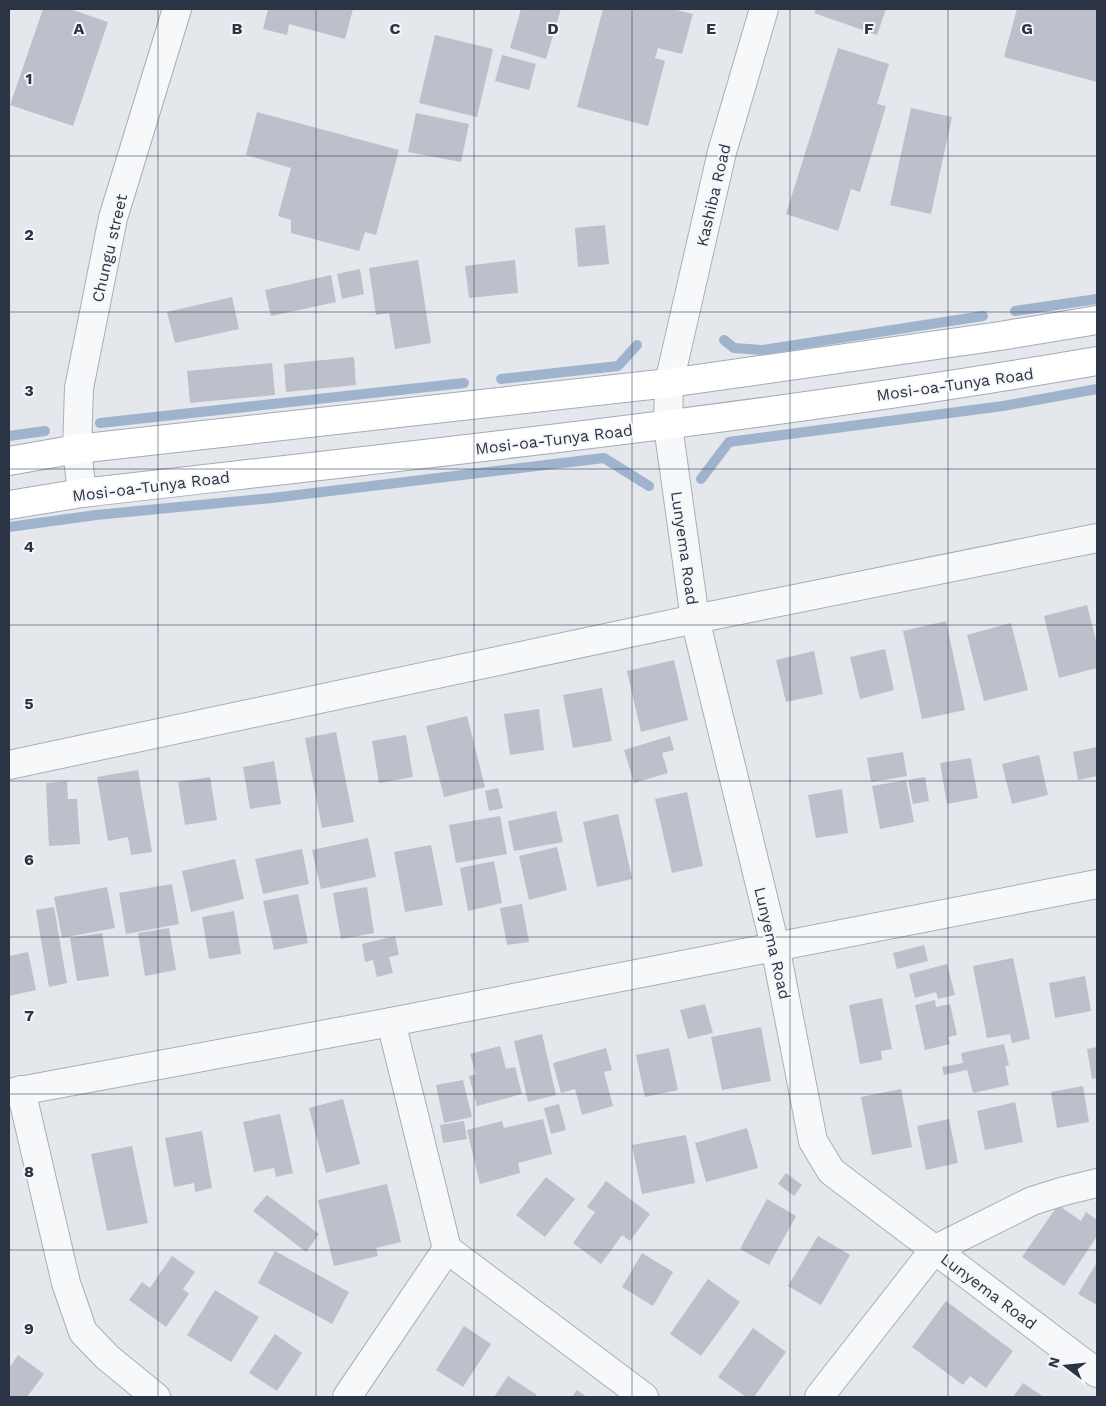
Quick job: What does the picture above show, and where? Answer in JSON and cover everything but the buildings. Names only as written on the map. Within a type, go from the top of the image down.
[{"type":"main road","points":[[9,461],[77,449],[669,383],[1097,320]]},
{"type":"main road","name":"Mosi-oa-Tunya Road","points":[[9,505],[82,493],[668,426],[997,378],[1097,361]]},
{"type":"street","name":"Chungu street","points":[[82,493],[77,449],[79,388],[113,218],[177,9]]},
{"type":"street","name":"Kashiba Road","points":[[669,383],[722,152],[764,9]]},
{"type":"street","name":"Lunyema Road","points":[[669,383],[668,426],[695,619],[775,946],[813,1141],[831,1171],[1097,1373]]},
{"type":"street","points":[[9,765],[695,619],[1097,538]]},
{"type":"street","points":[[156,1397],[107,1357],[83,1332],[66,1283],[15,1092],[390,1022],[1097,884]]},
{"type":"street","points":[[390,1022],[447,1250],[644,1397]]},
{"type":"street","points":[[819,1397],[934,1250],[1032,1201],[1064,1191],[1097,1184]]},
{"type":"street","points":[[347,1397],[447,1250]]},
{"type":"waterway","points":[[1015,311],[1097,299]]},
{"type":"waterway","points":[[724,340],[734,348],[762,350],[983,316]]},
{"type":"waterway","points":[[501,379],[618,366],[637,345]]},
{"type":"waterway","points":[[100,423],[464,383]]},
{"type":"waterway","points":[[701,479],[729,442],[1003,406],[1097,389]]},
{"type":"waterway","points":[[9,436],[45,431]]},
{"type":"waterway","points":[[9,527],[96,515],[272,498],[604,458],[649,486]]}]
